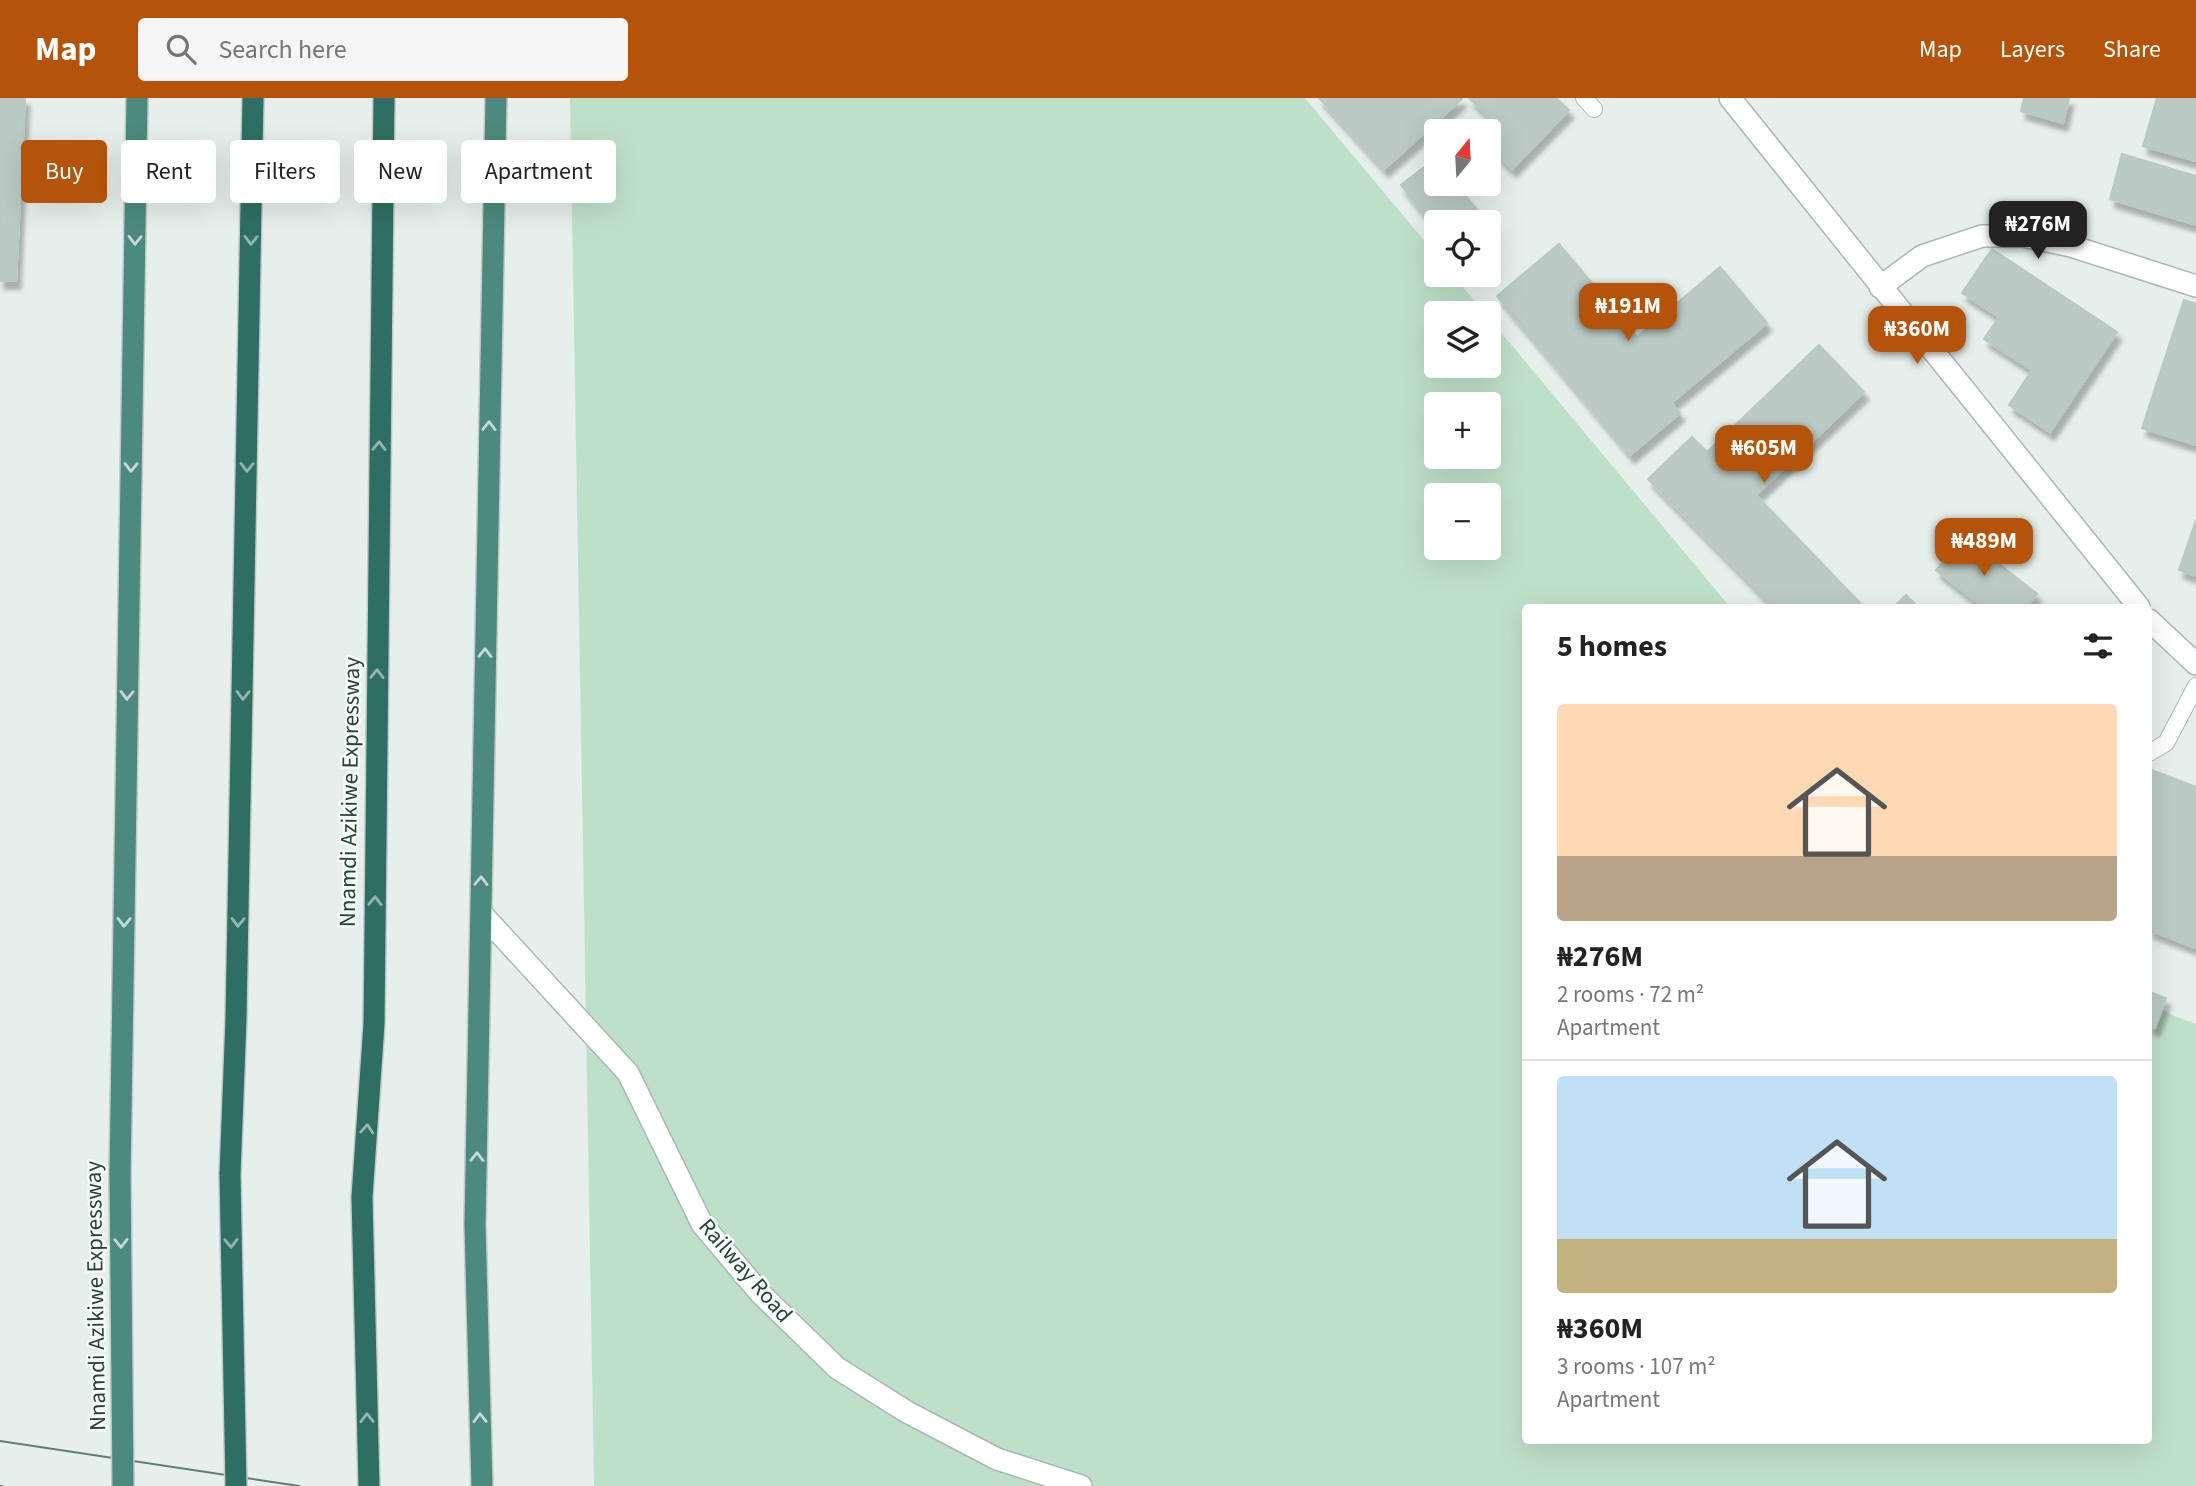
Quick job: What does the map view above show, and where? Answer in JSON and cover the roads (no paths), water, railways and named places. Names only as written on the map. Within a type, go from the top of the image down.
[{"type":"highway","name":"Nnamdi Azikiwe Expressway","points":[[123,1486],[120,1175],[137,98]]},
{"type":"highway","points":[[236,1486],[230,1174],[237,1005],[253,98]]},
{"type":"highway","name":"Nnamdi Azikiwe Expressway","points":[[369,1486],[362,1197],[373,1024],[384,98]]},
{"type":"highway","points":[[482,1486],[475,1226],[496,98]]},
{"type":"street","points":[[1730,98],[2137,604]]},
{"type":"street","points":[[1880,287],[1922,256],[1982,236],[2023,236],[2071,246],[2196,286]]},
{"type":"street","points":[[2152,623],[2196,664]]},
{"type":"street","name":"Railway Road","points":[[481,913],[628,1073],[702,1224],[760,1293],[837,1368],[907,1412],[997,1459],[1081,1486]]},
{"type":"lane","points":[[2152,751],[2166,743],[2196,686]]},
{"type":"tram line","points":[[0,1441],[299,1486]]}]
